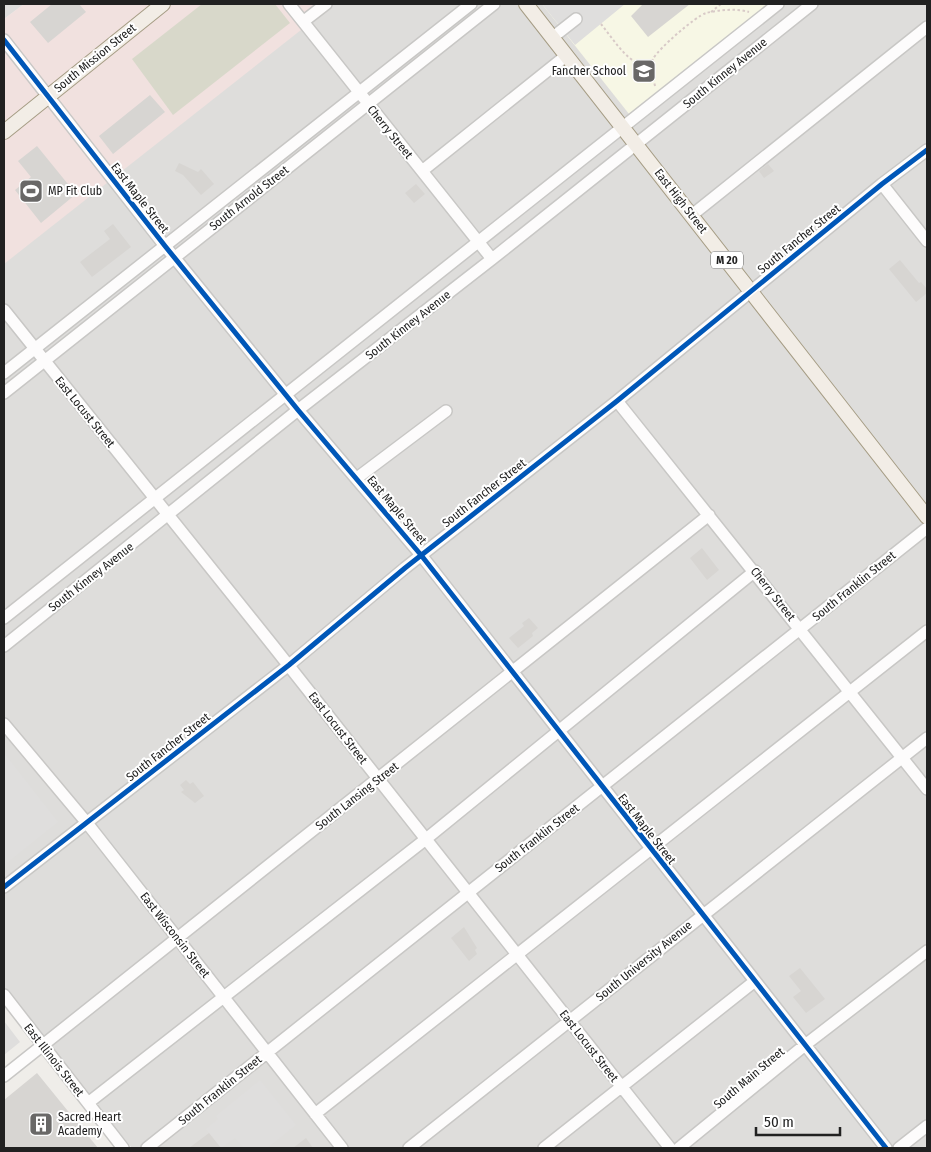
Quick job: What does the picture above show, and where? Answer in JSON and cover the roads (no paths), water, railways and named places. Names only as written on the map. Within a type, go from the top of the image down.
[{"type":"main road","name":"South Mission Street","points":[[4,132],[163,4]]},
{"type":"main road","name":"East High Street","points":[[526,4],[637,143],[927,517]]},
{"type":"street","name":"Cherry Street","points":[[290,4],[492,259]]},
{"type":"street","points":[[304,21],[326,4]]},
{"type":"street","name":"South Arnold Street","points":[[4,373],[471,4]]},
{"type":"street","name":"South Arnold Street","points":[[4,393],[494,4]]},
{"type":"street","name":"South Kinney Avenue","points":[[4,618],[778,4]]},
{"type":"street","name":"South Kinney Avenue","points":[[4,646],[298,410],[492,259],[812,4]]},
{"type":"street","points":[[553,37],[576,19]]},
{"type":"street","points":[[692,215],[927,27]]},
{"type":"street","name":"East Maple Street","points":[[4,40],[165,246],[298,410],[358,478],[421,555],[650,850],[886,1148]]},
{"type":"street","points":[[422,171],[566,55]]},
{"type":"street","name":"South Fancher Street","points":[[4,887],[289,665],[421,555],[617,401],[882,184],[927,150]]},
{"type":"street","points":[[882,184],[927,241]]},
{"type":"street","name":"East Locust Street","points":[[4,310],[289,665],[670,1148]]},
{"type":"street","name":"Cherry Street","points":[[617,401],[709,516],[756,571],[927,789]]},
{"type":"street","points":[[358,478],[446,411]]},
{"type":"street","name":"South Lansing Street","points":[[4,1076],[709,516]]},
{"type":"street","name":"South Franklin Street","points":[[147,1148],[927,528]]},
{"type":"street","points":[[88,1102],[426,839],[756,571]]},
{"type":"street","points":[[315,1114],[927,631]]},
{"type":"street","name":"East Wisconsin Street","points":[[4,724],[87,823],[342,1148]]},
{"type":"street","name":"South University Avenue","points":[[409,1148],[927,738]]},
{"type":"street","name":"South Main Street","points":[[679,1148],[805,1045],[927,951]]},
{"type":"street","points":[[544,1148],[755,981]]},
{"type":"street","name":"East Illinois Street","points":[[4,995],[123,1148]]},
{"type":"street","points":[[899,1148],[927,1126]]},
{"type":"place","name":"Fancher School","points":[[644,71]]},
{"type":"place","name":"MP Fit Club","points":[[31,191]]},
{"type":"place","name":"Sacred Heart Academy","points":[[41,1124]]}]
